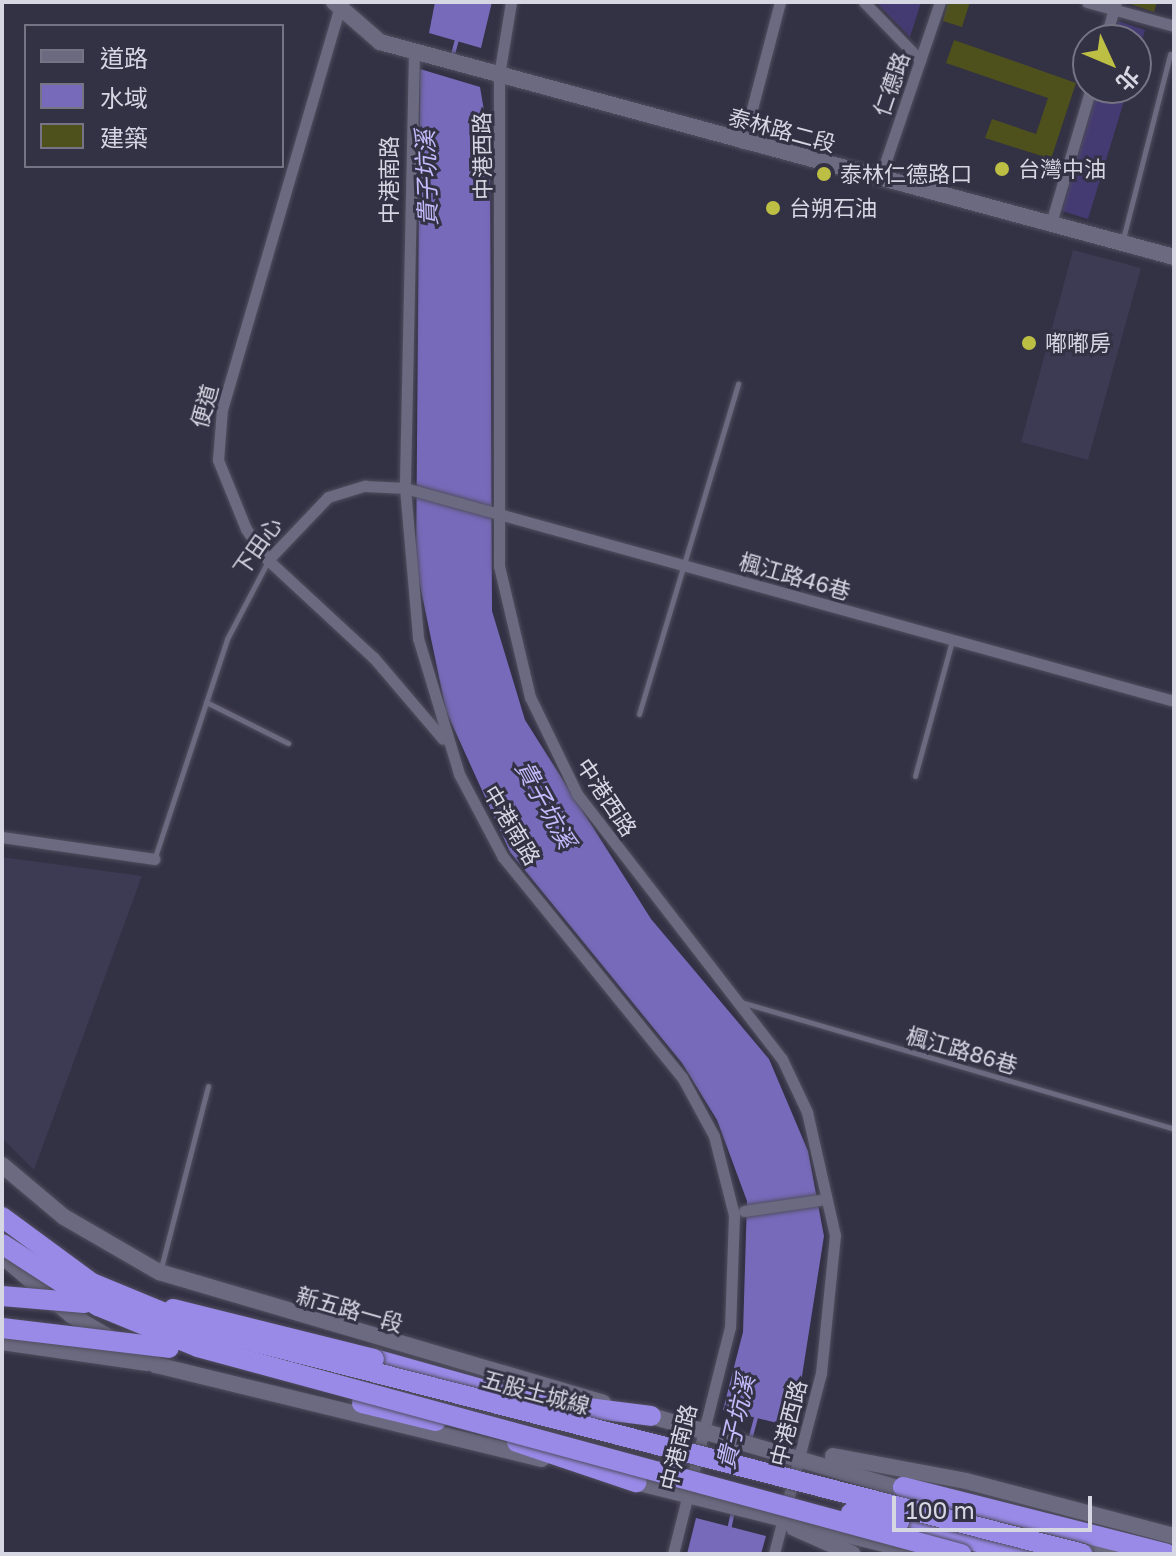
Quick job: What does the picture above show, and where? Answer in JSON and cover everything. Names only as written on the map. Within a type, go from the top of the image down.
[{"type":"highway","name":"五股土城線","points":[[2,1217],[92,1283],[189,1324],[752,1484],[961,1554]]},
{"type":"highway","name":"五股土城線","points":[[2,1244],[98,1306],[198,1347],[752,1484],[850,1491],[1083,1554]]},
{"type":"highway","points":[[2,1296],[183,1310],[517,1399],[651,1416]]},
{"type":"highway","points":[[2,1328],[146,1342],[362,1403],[506,1439],[636,1482]]},
{"type":"highway","points":[[752,1484],[1025,1554]]},
{"type":"highway","points":[[903,1487],[1167,1554]]},
{"type":"main road","name":"便道","points":[[337,4],[380,42]]},
{"type":"main road","name":"泰林路二段","points":[[380,42],[743,143],[1174,257]]},
{"type":"main road","name":"新五路一段","points":[[2,1165],[18,1184],[159,1272],[651,1416],[793,1454]]},
{"type":"main road","points":[[2,1174],[18,1184]]},
{"type":"main road","points":[[2,1256],[71,1315],[156,1365]]},
{"type":"main road","points":[[2,1342],[156,1365],[923,1554]]},
{"type":"main road","points":[[793,1454],[903,1487],[929,1502],[1117,1554]]},
{"type":"main road","points":[[793,1454],[966,1481],[1174,1536]]},
{"type":"main road","points":[[775,1518],[853,1554]]},
{"type":"street","name":"中港西路","points":[[511,2],[492,73],[495,513],[506,597],[530,697],[554,751],[641,880],[740,1001],[782,1059],[807,1112],[823,1199],[835,1235],[831,1302],[775,1518],[774,1554]]},
{"type":"street","points":[[743,143],[780,2]]},
{"type":"street","points":[[864,2],[920,60]]},
{"type":"street","name":"仁德路","points":[[880,178],[940,2]]},
{"type":"street","points":[[1087,2],[1115,6],[1174,26]]},
{"type":"street","name":"便道","points":[[337,4],[215,436],[232,498],[268,560],[374,658],[448,746]]},
{"type":"street","name":"中港南路","points":[[418,53],[410,489],[418,638],[448,746],[503,857],[682,1077],[714,1136],[739,1213],[730,1327],[693,1496],[673,1554]]},
{"type":"street","points":[[1051,223],[1086,104]]},
{"type":"street","name":"下田心","points":[[268,560],[328,497],[365,486],[410,489]]},
{"type":"street","name":"楓江路46巷","points":[[410,489],[1174,701]]},
{"type":"street","points":[[2,837],[154,859]]},
{"type":"street","points":[[739,1213],[823,1199]]},
{"type":"lane","points":[[1123,242],[1170,54]]},
{"type":"lane","points":[[639,714],[681,564],[738,383]]},
{"type":"lane","name":"下田心","points":[[154,859],[227,639],[268,560]]},
{"type":"lane","points":[[915,776],[952,640]]},
{"type":"lane","points":[[206,702],[288,743]]},
{"type":"lane","name":"楓江路86巷","points":[[740,1001],[1174,1129]]},
{"type":"lane","points":[[159,1272],[208,1086]]},
{"type":"shaded area","points":[[876,2],[921,2],[910,37]]},
{"type":"shaded area","points":[[1093,104],[1123,104],[1088,219],[1062,211]]},
{"type":"shaded area","points":[[1073,250],[1141,268],[1088,460],[1021,442]]},
{"type":"shaded area","points":[[2,857],[142,876],[34,1170],[2,1138]]},
{"type":"water","points":[[435,2],[492,2],[481,48],[429,33]]},
{"type":"water","points":[[420,69],[480,87],[490,146],[492,611],[525,720],[651,919],[769,1059],[808,1151],[824,1236],[794,1427],[723,1410],[743,1332],[747,1201],[717,1120],[682,1063],[510,852],[446,711],[416,566]]},
{"type":"water","points":[[696,1518],[766,1536],[761,1554],[687,1554]]},
{"type":"building","points":[[948,2],[970,2],[962,27],[943,21]]},
{"type":"building","points":[[1124,2],[1157,2],[1154,12]]},
{"type":"building","points":[[954,40],[1072,82],[1072,95],[1051,159],[985,138],[992,119],[1036,134],[1048,98],[946,63]]},
{"type":"waterway","name":"貴子坑溪","points":[[452,58],[457,39]]},
{"type":"waterway","name":"貴子坑溪","points":[[750,1440],[757,1414]]},
{"type":"waterway","name":"貴子坑溪","points":[[729,1530],[733,1511]]},
{"type":"place","name":"台灣中油","points":[[1002,169]]},
{"type":"place","name":"泰林仁德路口","points":[[824,174]]},
{"type":"place","name":"台朔石油","points":[[773,208]]},
{"type":"place","name":"嘟嘟房","points":[[1029,343]]}]
